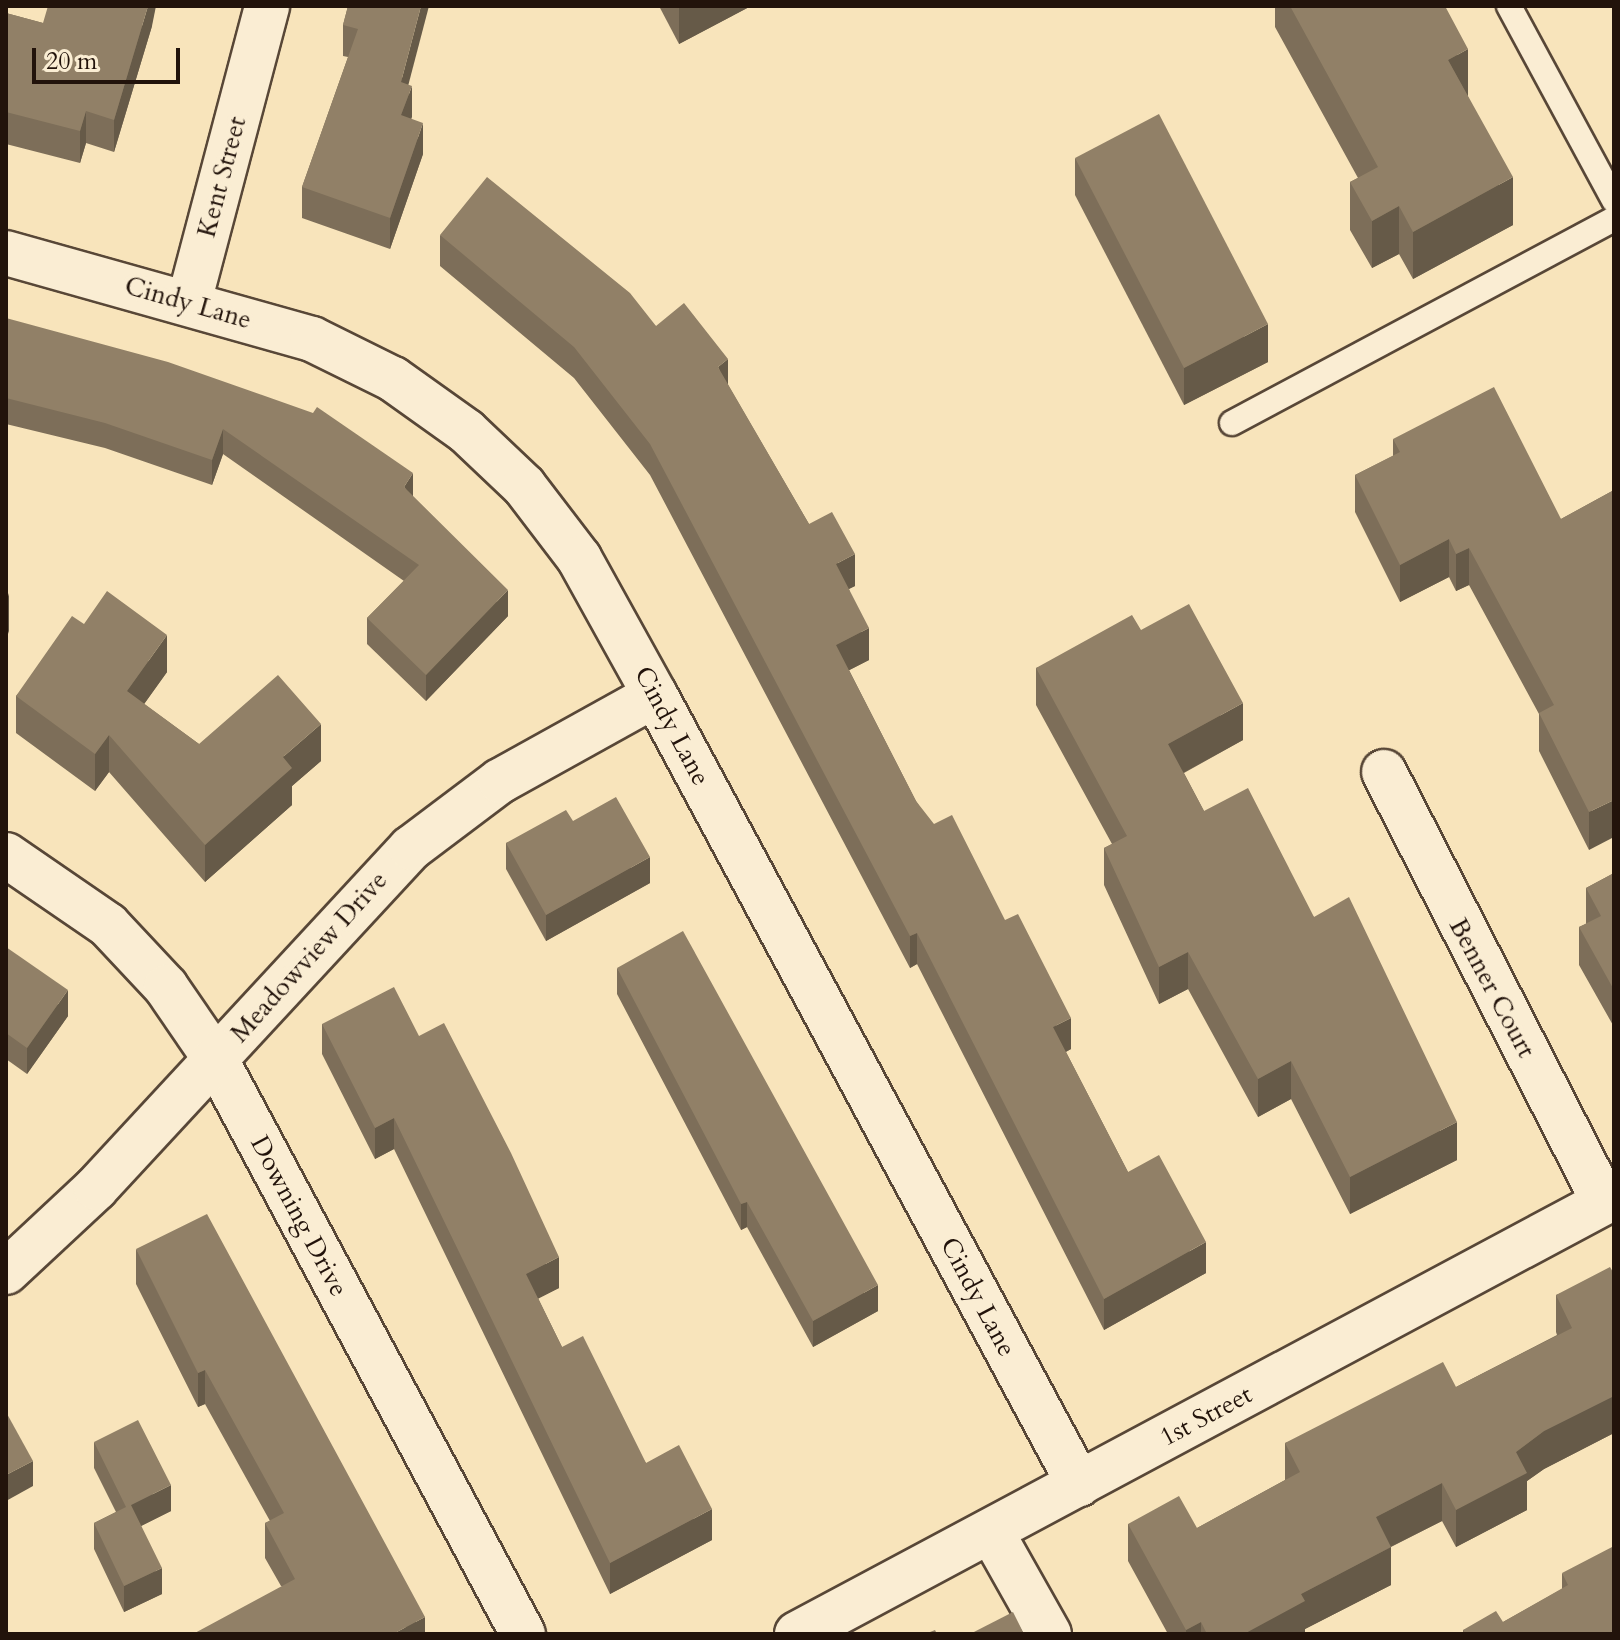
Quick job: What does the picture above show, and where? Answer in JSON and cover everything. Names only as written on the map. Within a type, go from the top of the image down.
[{"type":"street","name":"Kent Street","points":[[189,302],[267,6]]},
{"type":"street","name":"Cindy Lane","points":[[6,253],[312,339],[393,379],[466,431],[524,486],[579,558],[1079,1484]]},
{"type":"street","name":"Meadowview Drive","points":[[6,1272],[216,1060],[305,955],[411,848],[500,781],[655,695]]},
{"type":"street","name":"Benner Court","points":[[1384,772],[1609,1200]]},
{"type":"street","name":"Downing Drive","points":[[6,855],[108,925],[166,987],[216,1060],[523,1634]]},
{"type":"street","name":"1st Street","points":[[797,1634],[1609,1200]]},
{"type":"street","points":[[991,1531],[1049,1634]]},
{"type":"lane","points":[[1509,6],[1614,200]]},
{"type":"lane","points":[[1232,423],[1614,219]]},
{"type":"building","points":[[48,6],[148,6],[114,120],[86,111],[80,131],[6,112],[6,13],[43,23]]},
{"type":"building","points":[[348,6],[421,6],[401,82],[412,86],[401,115],[423,123],[390,218],[302,187],[358,29],[343,25]]},
{"type":"building","points":[[1290,6],[1445,6],[1468,49],[1448,60],[1513,177],[1413,232],[1399,206],[1372,221],[1350,182],[1378,167]]},
{"type":"building","points":[[1159,114],[1268,324],[1184,368],[1075,158]]},
{"type":"building","points":[[487,177],[630,293],[656,326],[684,303],[728,359],[718,367],[809,524],[832,512],[855,554],[836,564],[869,628],[836,645],[916,801],[934,824],[952,815],[1005,920],[1018,914],[1071,1018],[1053,1027],[1128,1172],[1159,1155],[1206,1242],[1104,1299],[917,933],[910,936],[650,444],[574,347],[440,235]]},
{"type":"building","points":[[6,318],[168,362],[313,413],[317,407],[413,473],[404,487],[508,590],[426,675],[367,618],[419,565],[223,429],[212,460],[105,423],[6,398]]},
{"type":"building","points":[[1494,387],[1561,519],[1614,490],[1614,800],[1589,812],[1539,713],[1554,705],[1469,548],[1456,554],[1449,539],[1400,565],[1355,475],[1400,452],[1393,439]]},
{"type":"building","points":[[107,591],[167,635],[127,691],[199,744],[278,675],[321,724],[283,757],[292,768],[205,845],[109,735],[95,754],[16,696],[72,616],[84,624]]},
{"type":"building","points":[[1189,604],[1243,703],[1168,744],[1204,811],[1248,788],[1314,917],[1349,897],[1457,1122],[1350,1177],[1291,1061],[1258,1079],[1188,952],[1159,967],[1104,848],[1127,836],[1036,668],[1132,615],[1141,630]]},
{"type":"building","points":[[616,797],[650,857],[546,915],[506,843],[566,810],[573,821]]},
{"type":"building","points":[[1614,873],[1614,990],[1579,927],[1601,916],[1586,888]]},
{"type":"building","points":[[683,931],[878,1285],[813,1321],[747,1202],[741,1204],[617,968]]},
{"type":"building","points":[[6,947],[68,990],[27,1048],[6,1033]]},
{"type":"building","points":[[394,987],[419,1036],[444,1023],[511,1153],[559,1257],[526,1274],[562,1347],[583,1336],[646,1463],[679,1445],[712,1509],[610,1563],[394,1118],[375,1128],[322,1024]]},
{"type":"building","points":[[207,1214],[425,1617],[393,1634],[193,1634],[295,1579],[265,1523],[284,1513],[205,1370],[198,1373],[136,1249]]},
{"type":"building","points":[[1610,1267],[1614,1274],[1614,1396],[1544,1431],[1516,1452],[1527,1473],[1456,1510],[1442,1483],[1376,1517],[1391,1547],[1301,1594],[1305,1601],[1244,1634],[1207,1634],[1201,1622],[1186,1630],[1128,1524],[1179,1496],[1197,1528],[1300,1472],[1285,1443],[1443,1362],[1456,1387],[1572,1328],[1556,1295]]},
{"type":"building","points":[[6,1412],[33,1461],[6,1475]]},
{"type":"building","points":[[138,1420],[171,1485],[131,1505],[162,1568],[124,1586],[94,1523],[126,1507],[94,1442]]},
{"type":"building","points":[[1614,1546],[1614,1634],[1465,1634],[1463,1630],[1496,1611],[1503,1622],[1568,1585],[1562,1573]]},
{"type":"building","points":[[1013,1612],[1024,1634],[970,1634]]}]
